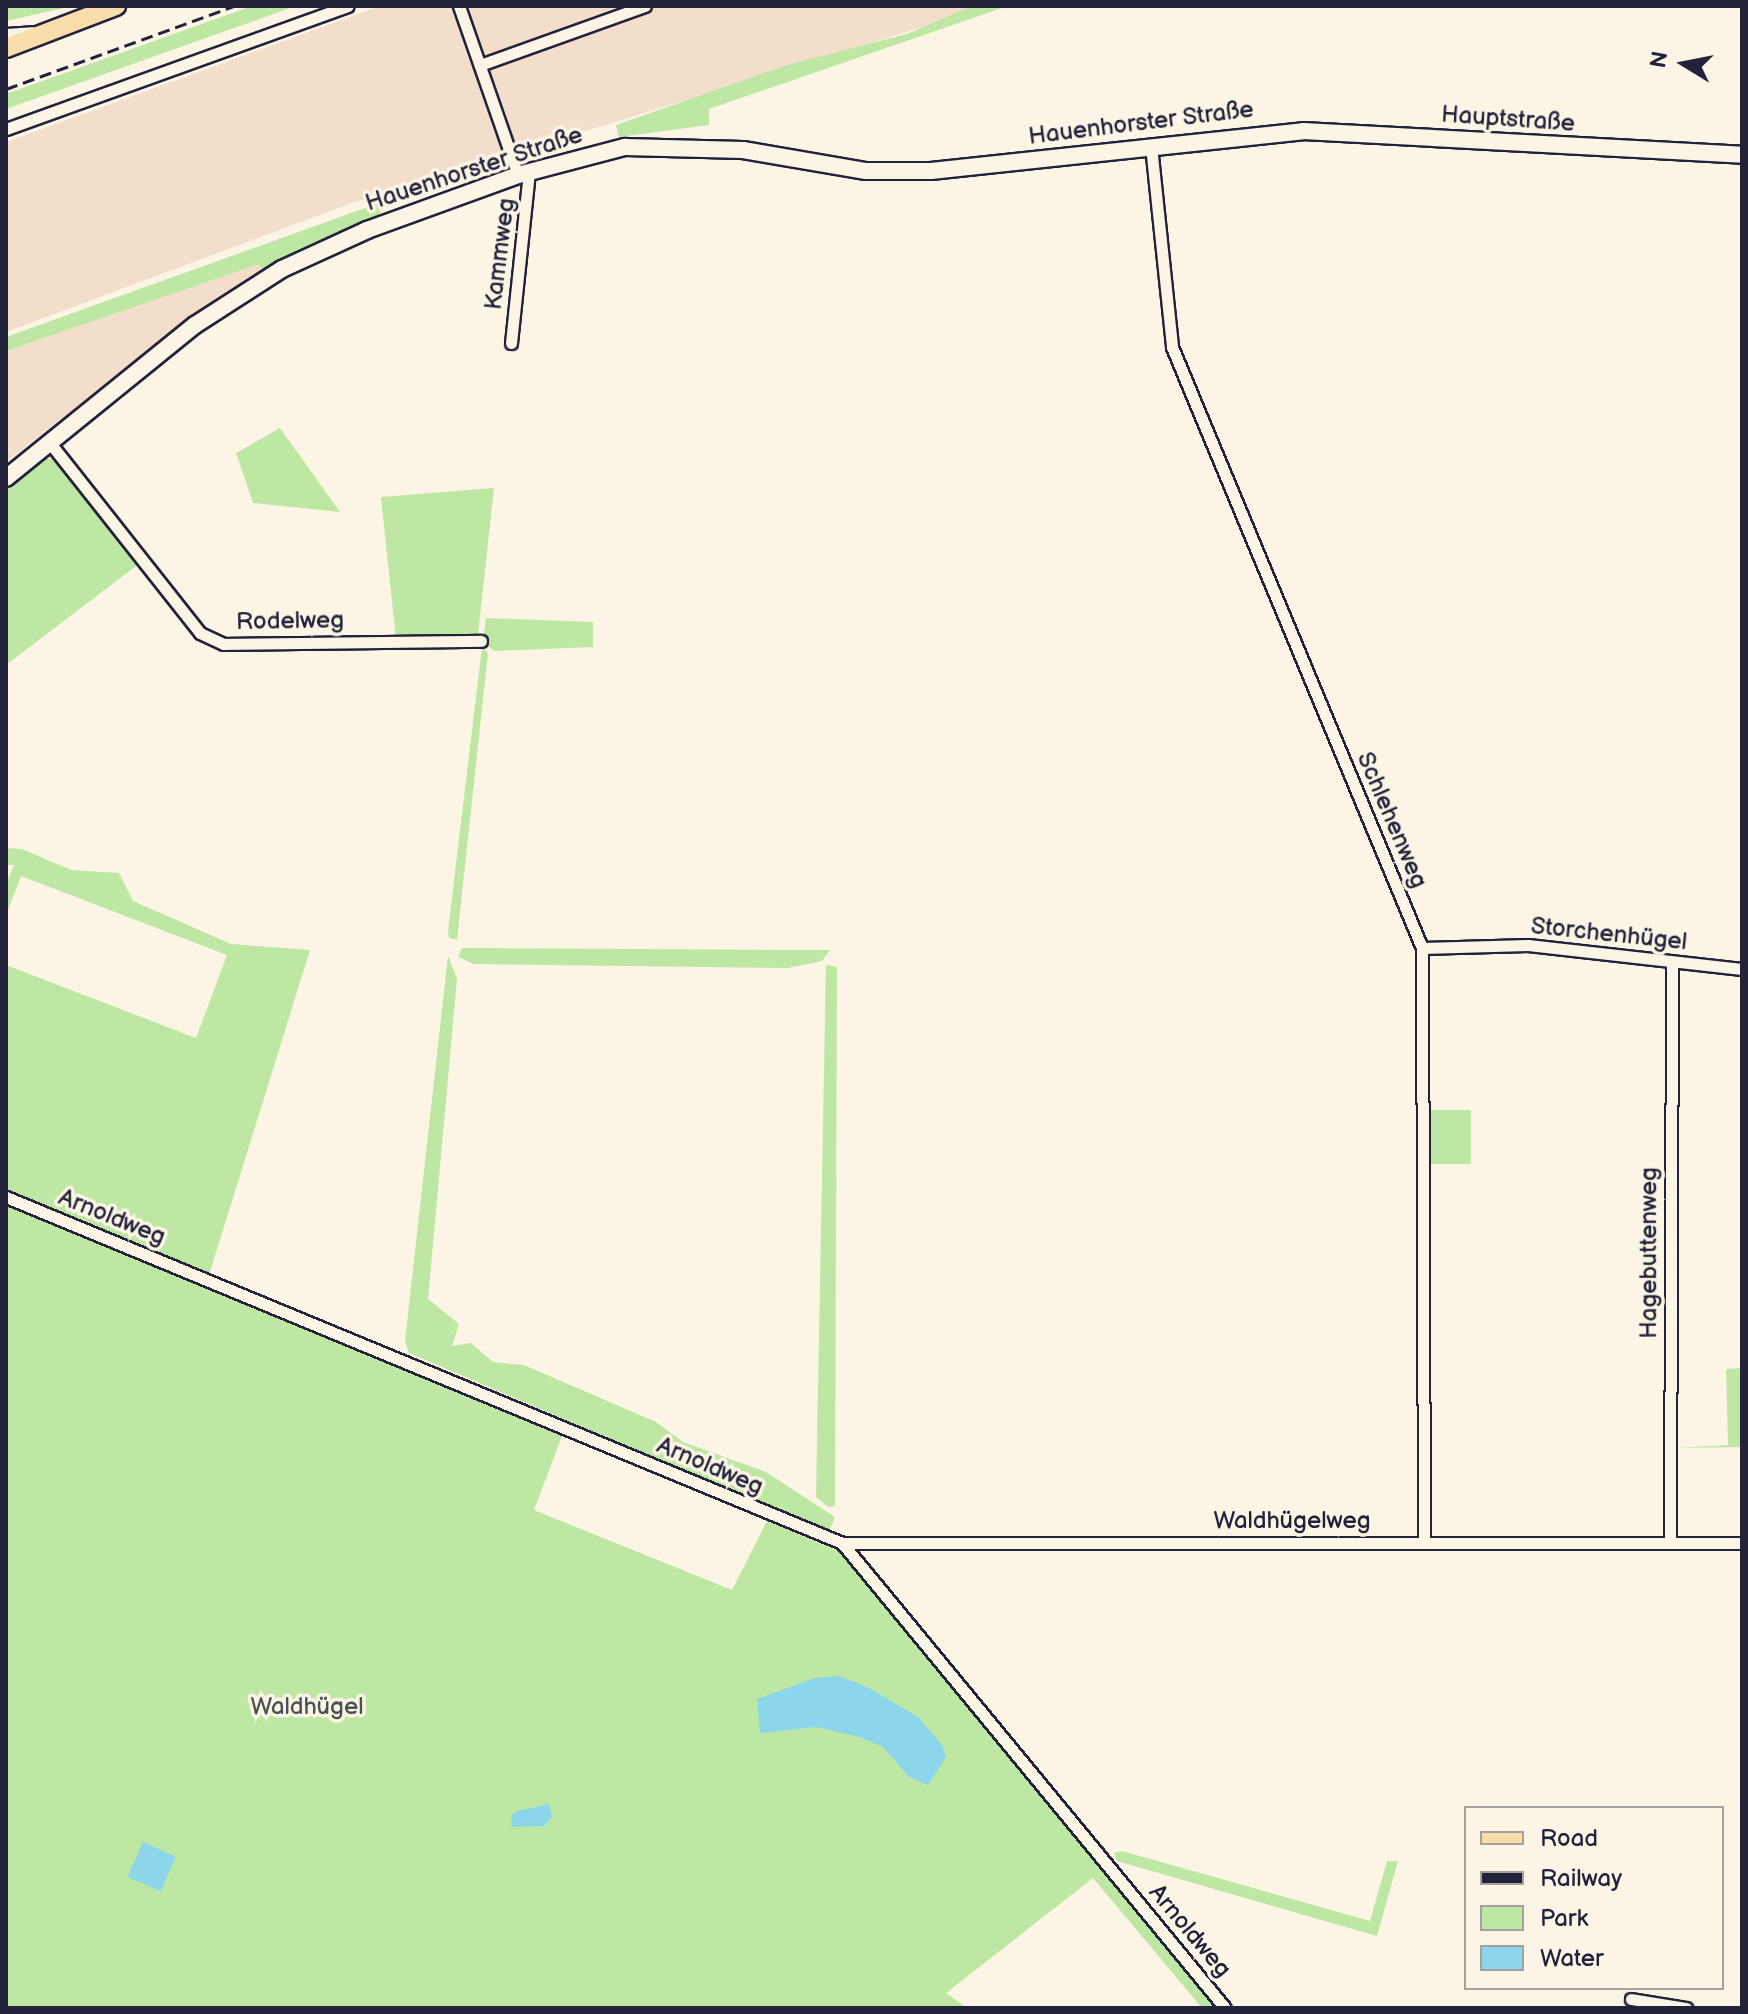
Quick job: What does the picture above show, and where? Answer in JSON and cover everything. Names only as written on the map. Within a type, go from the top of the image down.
[{"type":"main road","points":[[6,48],[116,6]]},
{"type":"street","points":[[6,129],[348,6]]},
{"type":"street","points":[[459,6],[524,174]]},
{"type":"street","points":[[480,65],[645,6]]},
{"type":"street","points":[[6,34],[52,29]]},
{"type":"street","name":"Hauptstraße","points":[[1272,132],[1339,131],[1742,155]]},
{"type":"street","name":"Hauenhorster Straße","points":[[6,478],[195,325],[282,269],[367,230],[524,174],[625,147],[684,145],[866,171],[931,171],[1272,132]]},
{"type":"street","name":"Schlehenweg","points":[[1151,146],[1172,347],[1422,948],[1424,1543]]},
{"type":"street","name":"Kammweg","points":[[511,343],[524,174]]},
{"type":"street","name":"Rodelweg","points":[[50,443],[200,633],[224,644],[481,641]]},
{"type":"street","name":"Storchenhügel","points":[[1422,948],[1528,945],[1672,964],[1742,969]]},
{"type":"street","name":"Hagebuttenweg","points":[[1670,1542],[1672,964]]},
{"type":"street","name":"Arnoldweg","points":[[6,1197],[842,1543],[1225,2008]]},
{"type":"street","name":"Waldhügelweg","points":[[842,1543],[1742,1543]]},
{"type":"street","points":[[1631,1999],[1686,2008]]},
{"type":"shaded area","points":[[380,6],[991,6],[352,203],[6,332],[6,142]]},
{"type":"shaded area","points":[[260,263],[263,271],[158,343],[6,462],[6,351]]},
{"type":"green space","points":[[16,6],[73,6],[6,21],[6,9]]},
{"type":"green space","points":[[252,6],[296,6],[6,109],[6,94]]},
{"type":"green space","points":[[972,6],[1008,6],[709,109],[709,125],[619,137],[616,125],[787,65],[907,34]]},
{"type":"green space","points":[[379,203],[381,216],[263,271],[259,264],[6,351],[6,337]]},
{"type":"green space","points":[[280,428],[340,512],[253,503],[236,453]]},
{"type":"green space","points":[[58,458],[79,492],[136,558],[136,566],[6,665],[6,490],[44,459]]},
{"type":"green space","points":[[494,488],[478,634],[474,639],[396,639],[381,497]]},
{"type":"green space","points":[[486,618],[593,622],[593,647],[494,651],[483,642]]},
{"type":"green space","points":[[482,647],[488,653],[457,940],[449,938],[448,931]]},
{"type":"green space","name":"Waldhügel","points":[[6,848],[22,849],[71,870],[119,873],[133,901],[231,944],[310,950],[205,1288],[562,1436],[534,1510],[732,1590],[767,1521],[845,1554],[1218,2008],[1202,2008],[1093,1878],[946,1993],[967,2008],[6,2008],[6,965],[196,1038],[227,955],[21,876],[6,915],[6,884],[14,865],[6,865]]},
{"type":"green space","points":[[462,948],[830,950],[822,961],[788,968],[474,964],[458,957]]},
{"type":"green space","points":[[448,956],[457,979],[428,1299],[459,1324],[452,1346],[471,1343],[493,1362],[524,1365],[656,1422],[683,1442],[766,1472],[835,1517],[829,1532],[409,1353],[405,1341]]},
{"type":"green space","points":[[826,965],[837,967],[835,1506],[828,1507],[816,1497]]},
{"type":"green space","points":[[1427,1110],[1471,1110],[1471,1164],[1427,1164]]},
{"type":"green space","points":[[1742,1368],[1742,1447],[1677,1448],[1728,1445],[1726,1369]]},
{"type":"green space","points":[[1122,1851],[1370,1921],[1387,1861],[1398,1861],[1377,1936],[1117,1861],[1114,1853]]},
{"type":"water","points":[[839,1676],[869,1688],[918,1717],[942,1745],[946,1757],[928,1785],[909,1777],[883,1747],[859,1737],[817,1727],[760,1733],[757,1699],[815,1678]]},
{"type":"water","points":[[549,1804],[552,1817],[544,1826],[511,1827],[512,1815],[518,1811]]},
{"type":"water","points":[[143,1842],[176,1857],[160,1891],[128,1877]]},
{"type":"railway","points":[[6,89],[234,6]]}]
